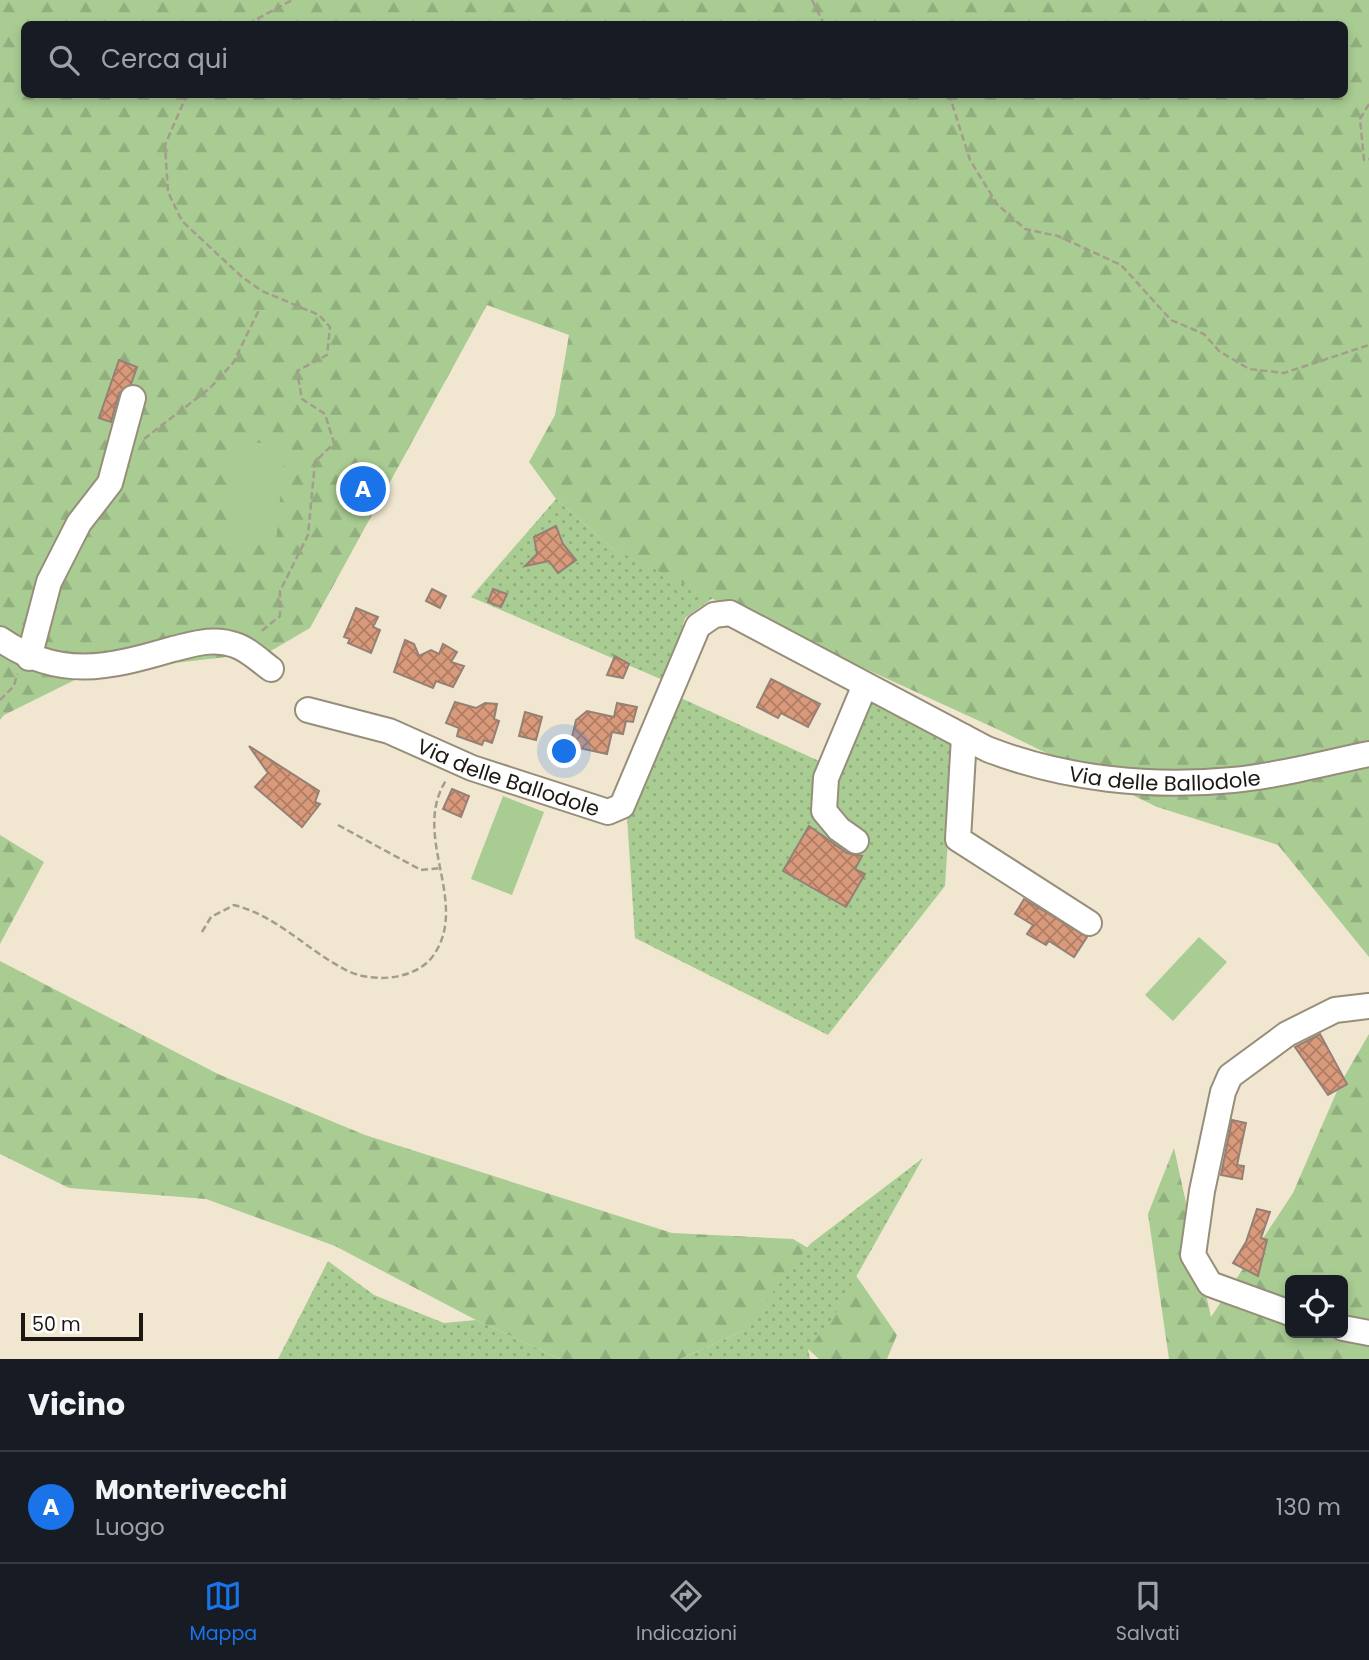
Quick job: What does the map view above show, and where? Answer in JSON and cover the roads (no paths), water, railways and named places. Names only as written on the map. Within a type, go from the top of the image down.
[{"type":"lane","points":[[29,658],[49,582],[79,523],[110,483],[133,398]]},
{"type":"lane","name":"Via delle Ballodole","points":[[308,710],[388,731],[461,763],[608,812],[622,806],[698,626],[714,615],[730,613],[964,737],[1031,766],[1084,775],[1173,783],[1235,780],[1369,754]]},
{"type":"lane","points":[[0,639],[29,658],[79,668],[117,665],[202,641],[238,645],[271,669]]},
{"type":"lane","points":[[856,841],[839,829],[824,811],[826,778],[864,684]]},
{"type":"lane","points":[[964,737],[958,839],[1089,923]]},
{"type":"lane","points":[[1285,1312],[1210,1284],[1193,1255],[1223,1092],[1230,1076],[1287,1034],[1335,1010],[1369,1006]]},
{"type":"lane","points":[[1348,1329],[1369,1333]]},
{"type":"place","name":"Monterivecchi","points":[[363,489]]}]
